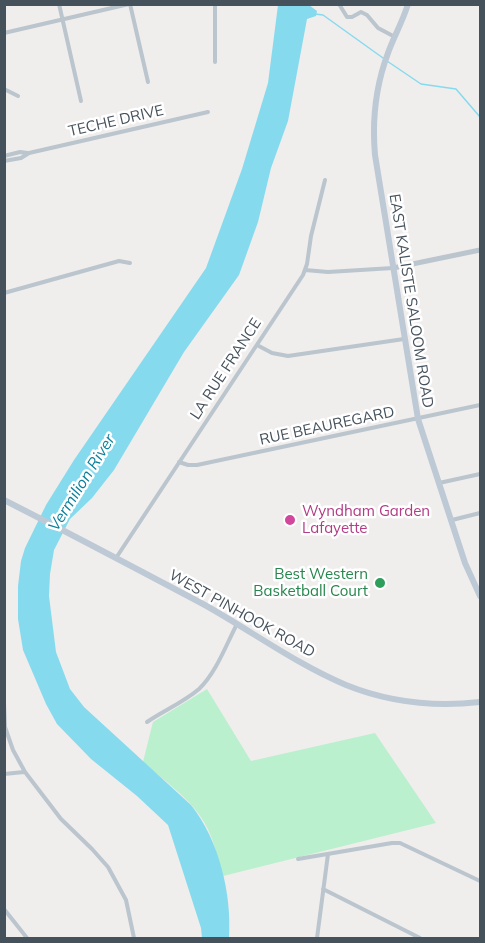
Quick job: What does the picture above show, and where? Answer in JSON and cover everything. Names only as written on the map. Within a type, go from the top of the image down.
[{"type":"main road","name":"EAST KALISTE SALOOM ROAD","points":[[408,4],[382,70],[376,106],[374,145],[418,419],[465,563],[480,597]]},
{"type":"main road","name":"WEST PINHOOK ROAD","points":[[4,500],[237,623],[322,673],[362,690],[398,699],[433,704],[480,702]]},
{"type":"street","points":[[59,4],[81,101]]},
{"type":"street","points":[[4,33],[129,4],[148,82]]},
{"type":"street","points":[[214,62],[215,4]]},
{"type":"street","points":[[339,4],[347,17],[362,12],[378,28],[395,37]]},
{"type":"street","points":[[4,89],[18,96]]},
{"type":"street","name":"TECHE DRIVE","points":[[4,156],[20,152],[28,153],[208,112]]},
{"type":"street","name":"TECHE DRIVE","points":[[4,161],[21,158],[28,153]]},
{"type":"street","name":"LA RUE FRANCE","points":[[116,558],[305,270],[325,180]]},
{"type":"street","points":[[305,270],[328,272],[393,268],[480,250]]},
{"type":"street","points":[[4,293],[119,261],[130,263]]},
{"type":"street","points":[[256,345],[272,353],[288,356],[404,339]]},
{"type":"street","name":"RUE BEAUREGARD","points":[[179,462],[197,465],[480,405]]},
{"type":"street","points":[[439,483],[480,474]]},
{"type":"street","points":[[452,520],[480,513]]},
{"type":"street","points":[[147,722],[193,693],[203,684],[237,623]]},
{"type":"street","points":[[4,703],[6,734],[25,772],[60,819],[108,867],[126,900],[134,939]]},
{"type":"street","points":[[4,774],[25,772]]},
{"type":"street","points":[[298,859],[400,843],[480,882]]},
{"type":"street","points":[[317,939],[328,854]]},
{"type":"street","points":[[323,889],[411,937],[420,939]]},
{"type":"street","points":[[4,909],[27,939]]},
{"type":"green space","points":[[207,689],[251,761],[375,733],[436,823],[223,876],[210,835],[198,813],[184,797],[143,762],[153,722]]},
{"type":"water","name":"Vermilion River","points":[[278,5],[309,5],[317,11],[316,16],[307,19],[288,121],[271,168],[258,222],[239,275],[184,352],[114,470],[92,498],[70,519],[54,550],[50,574],[49,596],[56,652],[70,689],[84,707],[191,805],[209,834],[226,886],[229,938],[202,938],[201,928],[168,825],[137,796],[91,759],[57,724],[46,704],[23,650],[18,619],[18,586],[25,548],[46,505],[74,460],[206,268],[242,169],[268,83]]},
{"type":"waterway","points":[[315,14],[323,15],[383,58]]},
{"type":"waterway","points":[[387,61],[421,84],[456,89],[480,117]]},
{"type":"place","name":"Wyndham Garden Lafayette","points":[[290,520]]},
{"type":"place","name":"Best Western Basketball Court","points":[[380,583]]}]
